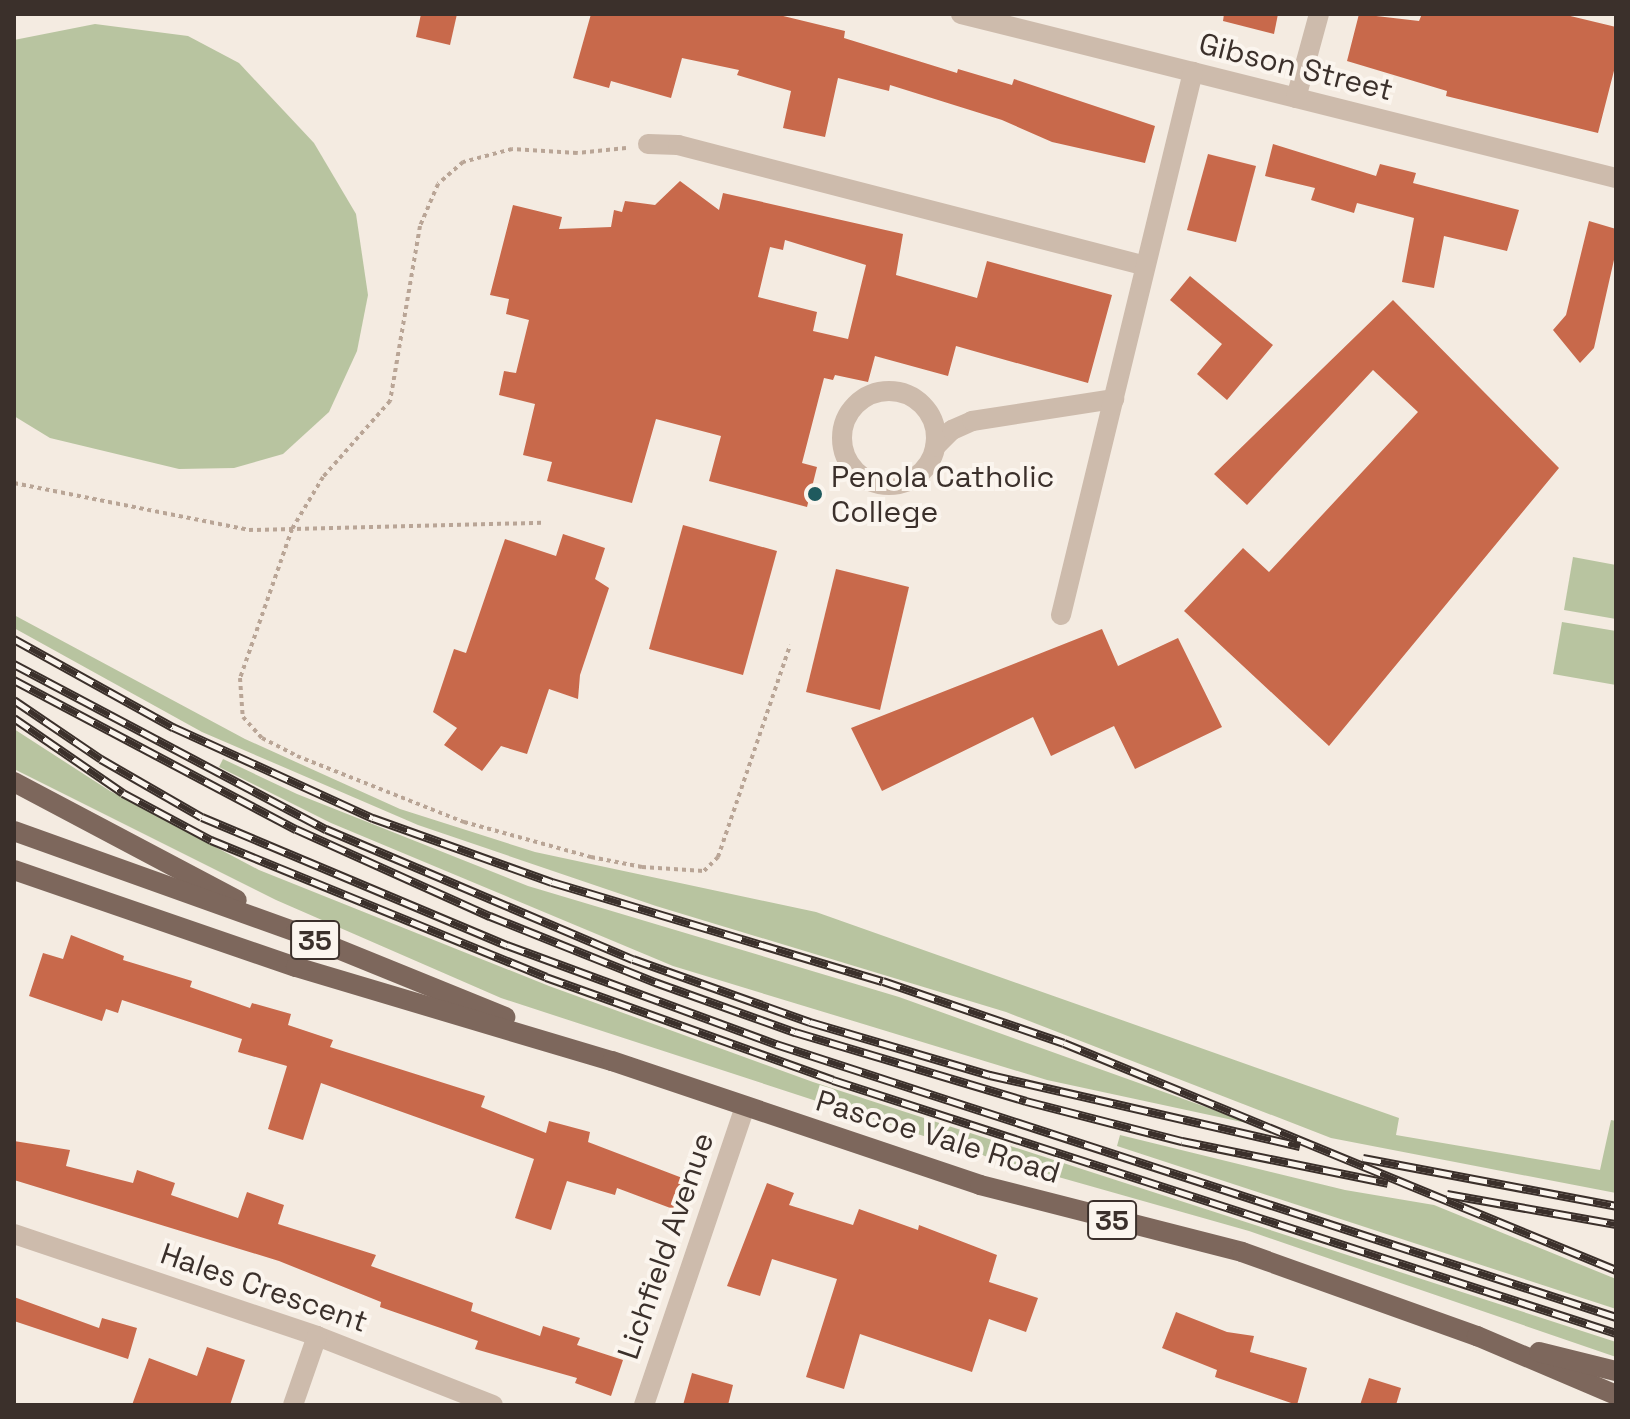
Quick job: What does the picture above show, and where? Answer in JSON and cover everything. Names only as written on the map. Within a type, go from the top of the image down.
[{"type":"main road","points":[[14,782],[296,932]]},
{"type":"main road","name":"Pascoe Vale Road","points":[[14,831],[296,932],[612,1061]]},
{"type":"main road","name":"Pascoe Vale Road","points":[[14,870],[296,967],[612,1061],[980,1185],[1242,1252],[1477,1336],[1616,1395]]},
{"type":"main road","name":"Pascoe Vale Road","points":[[1477,1336],[1616,1371]]},
{"type":"street","name":"Gibson Street","points":[[961,14],[1616,178]]},
{"type":"street","points":[[1296,98],[1319,14]]},
{"type":"street","points":[[1061,615],[1193,72]]},
{"type":"street","points":[[648,144],[678,145],[1145,266]]},
{"type":"street","points":[[972,421],[892,390],[863,397],[844,420],[843,451],[862,477],[892,485],[922,472],[935,447],[952,430],[972,421],[1114,399]]},
{"type":"street","points":[[920,402],[935,427],[935,447]]},
{"type":"street","name":"Lichfield Avenue","points":[[644,1405],[745,1107]]},
{"type":"street","name":"Hales Crescent","points":[[14,1234],[317,1336],[493,1405]]},
{"type":"street","points":[[293,1405],[317,1336]]},
{"type":"path","points":[[648,144],[577,153],[512,149],[463,162],[447,172],[420,226],[390,401],[323,477],[292,531],[240,678],[238,701],[250,728],[297,756],[405,802],[591,857],[689,872],[712,867],[790,645]]},
{"type":"path","points":[[14,483],[249,530],[542,523]]},
{"type":"green space","points":[[95,24],[188,36],[239,63],[314,143],[356,214],[368,295],[357,351],[329,412],[283,454],[234,468],[179,469],[50,438],[14,416],[14,40]]},
{"type":"green space","points":[[1573,557],[1616,565],[1616,619],[1564,610]]},
{"type":"green space","points":[[14,615],[245,739],[400,809],[535,852],[816,912],[1399,1118],[1396,1135],[1600,1170],[1611,1120],[1616,1121],[1616,1193],[1331,1138],[1006,1012],[656,906],[418,825],[202,732],[14,628]]},
{"type":"green space","points":[[1562,622],[1616,631],[1616,685],[1553,674]]},
{"type":"green space","points":[[14,729],[110,791],[259,870],[549,986],[813,1082],[1616,1342],[1616,1357],[1249,1231],[988,1157],[501,998],[276,900],[14,769]]},
{"type":"green space","points":[[223,759],[297,794],[528,886],[899,997],[1256,1125],[1047,1080],[673,966],[331,823],[219,767]]},
{"type":"green space","points":[[1120,1135],[1345,1190],[1434,1205],[1616,1279],[1616,1309],[1117,1146]]},
{"type":"building","points":[[421,14],[457,14],[450,45],[416,37]]},
{"type":"building","points":[[591,14],[775,14],[845,31],[844,38],[957,73],[958,69],[1012,85],[1014,79],[1155,126],[1145,163],[1052,142],[1002,120],[890,85],[889,91],[838,78],[825,137],[783,128],[791,91],[737,75],[739,70],[682,58],[671,98],[611,81],[609,88],[573,78]]},
{"type":"building","points":[[1224,14],[1278,14],[1274,34],[1223,21]]},
{"type":"building","points":[[1359,14],[1419,21],[1422,14],[1562,14],[1616,27],[1616,63],[1598,133],[1446,96],[1447,91],[1347,61]]},
{"type":"building","points":[[1273,144],[1376,176],[1380,164],[1416,173],[1413,183],[1519,210],[1507,251],[1444,236],[1434,288],[1402,282],[1414,218],[1357,203],[1354,213],[1311,200],[1315,188],[1265,176]]},
{"type":"building","points":[[1208,154],[1256,166],[1236,242],[1187,230]]},
{"type":"building","points":[[680,181],[719,210],[723,193],[903,234],[896,275],[977,298],[987,261],[1112,295],[1088,383],[956,346],[948,376],[875,356],[868,382],[835,375],[833,380],[824,378],[802,463],[817,467],[807,507],[709,481],[721,436],[656,419],[632,503],[547,481],[552,462],[523,455],[535,404],[499,395],[504,371],[516,373],[529,320],[506,314],[509,299],[490,295],[513,205],[562,217],[559,229],[611,227],[614,210],[622,212],[625,201],[655,205]],"holes":[[[785,240],[866,265],[848,339],[813,331],[817,312],[758,297],[770,247],[783,250]]]},
{"type":"building","points":[[1589,221],[1616,229],[1616,251],[1594,348],[1580,363],[1553,330],[1566,315]]},
{"type":"building","points":[[1190,276],[1273,345],[1227,400],[1197,374],[1222,344],[1170,300]]},
{"type":"building","points":[[1393,300],[1559,468],[1329,746],[1184,611],[1243,548],[1269,572],[1418,412],[1373,370],[1247,505],[1214,474]]},
{"type":"building","points":[[683,525],[777,551],[743,675],[649,649]]},
{"type":"building","points":[[563,534],[605,548],[595,579],[609,588],[580,675],[578,699],[549,689],[527,754],[501,746],[482,771],[444,745],[457,728],[433,712],[454,649],[466,653],[505,539],[556,556]]},
{"type":"building","points":[[836,569],[909,587],[880,710],[806,692]]},
{"type":"building","points":[[1102,629],[1118,666],[1178,638],[1222,727],[1135,769],[1114,726],[1051,756],[1033,717],[882,791],[851,728]]},
{"type":"building","points":[[71,935],[124,956],[123,960],[192,981],[190,987],[250,1008],[252,1003],[291,1014],[288,1025],[333,1040],[330,1047],[485,1096],[481,1107],[546,1133],[549,1121],[590,1132],[588,1142],[685,1179],[673,1209],[617,1188],[615,1195],[567,1181],[551,1230],[515,1218],[534,1159],[321,1083],[303,1140],[268,1129],[287,1066],[238,1052],[242,1039],[122,1000],[118,1013],[106,1009],[102,1021],[29,996],[43,953],[63,959]]},
{"type":"building","points":[[14,1141],[70,1150],[66,1166],[133,1183],[137,1170],[175,1183],[171,1195],[238,1218],[247,1192],[284,1205],[278,1224],[376,1255],[371,1266],[473,1303],[471,1311],[540,1336],[543,1326],[580,1338],[577,1345],[623,1360],[611,1396],[575,1383],[577,1378],[475,1349],[478,1341],[380,1307],[381,1302],[279,1261],[14,1180]]},
{"type":"building","points":[[767,1183],[794,1193],[789,1205],[853,1225],[859,1209],[918,1230],[919,1225],[997,1255],[989,1282],[1038,1298],[1026,1332],[989,1319],[972,1372],[860,1334],[844,1389],[806,1377],[837,1279],[772,1259],[760,1296],[727,1286]]},
{"type":"building","points":[[14,1297],[99,1328],[102,1318],[137,1328],[128,1359],[14,1321]]},
{"type":"building","points":[[1176,1312],[1227,1332],[1254,1336],[1250,1352],[1307,1368],[1297,1405],[1215,1377],[1217,1370],[1162,1348]]},
{"type":"building","points":[[207,1347],[245,1360],[230,1405],[132,1405],[149,1358],[197,1376]]},
{"type":"building","points":[[692,1373],[733,1385],[728,1405],[683,1405]]},
{"type":"building","points":[[1369,1378],[1401,1388],[1396,1405],[1360,1405]]},
{"type":"railway","points":[[14,639],[173,727],[373,818],[552,882],[883,981],[1064,1043],[1616,1270]]},
{"type":"railway","points":[[14,664],[326,829],[633,959],[810,1022],[990,1075],[1300,1146]]},
{"type":"railway","points":[[14,680],[296,829],[490,916],[655,982],[795,1032],[1026,1101],[1182,1141],[1388,1183]]},
{"type":"railway","points":[[14,700],[101,759],[202,817],[507,945],[776,1044],[1616,1317]]},
{"type":"railway","points":[[14,718],[123,793],[211,840],[546,977],[833,1080],[1616,1333]]},
{"type":"railway","points":[[1363,1158],[1616,1206]]},
{"type":"railway","points":[[1447,1194],[1616,1224]]},
{"type":"place","name":"Penola Catholic College","points":[[815,494]]}]
